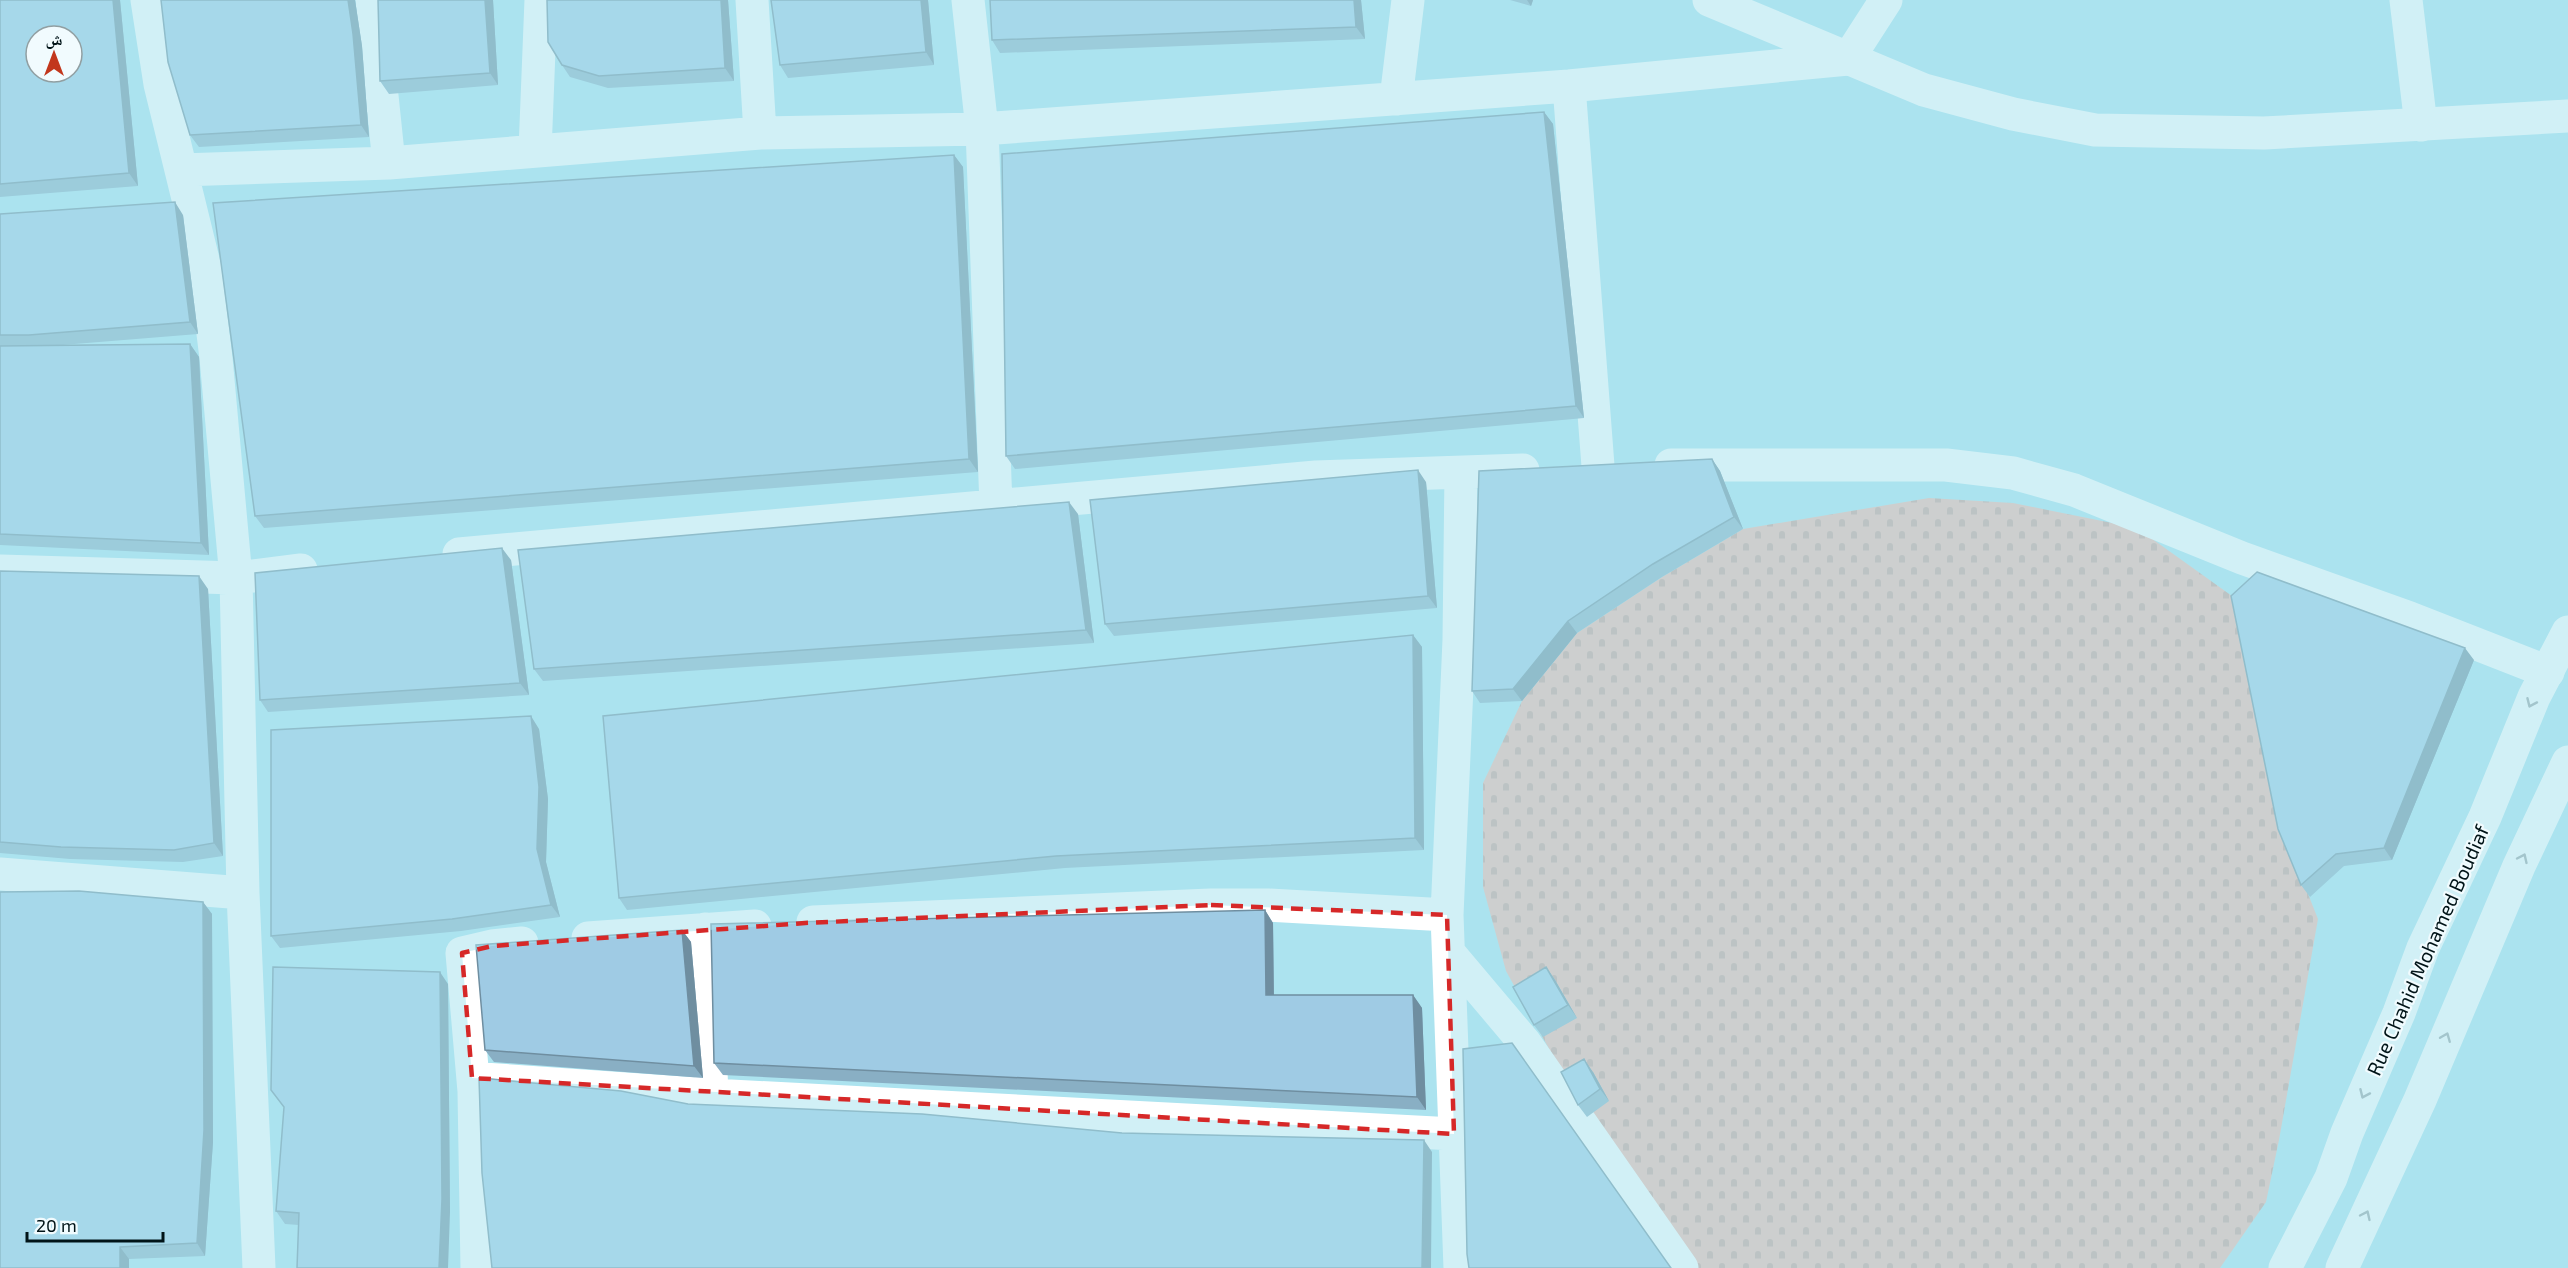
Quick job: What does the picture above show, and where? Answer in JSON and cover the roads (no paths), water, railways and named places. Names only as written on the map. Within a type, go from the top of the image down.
[{"type":"street","points":[[147,0],[178,192],[205,268],[216,357],[236,578],[243,893],[259,1268]]},
{"type":"street","points":[[372,0],[389,163]]},
{"type":"street","points":[[535,151],[541,0]]},
{"type":"street","points":[[752,0],[760,133]]},
{"type":"street","points":[[968,0],[982,129],[996,506]]},
{"type":"street","points":[[1396,99],[1408,0]]},
{"type":"street","points":[[1709,0],[1924,90],[2013,114],[2095,130],[2264,133],[2568,116]]},
{"type":"street","points":[[1848,59],[1886,0]]},
{"type":"street","points":[[2406,0],[2421,125]]},
{"type":"street","points":[[178,192],[389,163],[760,133],[982,129],[1569,86],[1848,59]]},
{"type":"street","points":[[1569,86],[1598,466]]},
{"type":"street","points":[[432,557],[1316,477],[1598,466],[1946,465],[2013,473],[2074,490],[2242,558],[2410,618],[2548,672]]},
{"type":"street","points":[[1460,1268],[1447,915],[1459,640],[1461,473]]},
{"type":"street","points":[[0,571],[236,578],[328,567]]},
{"type":"street","name":"Rue Chahid Mohamed Boudiaf","points":[[2296,1264],[2347,1133],[2399,1013],[2423,948],[2485,817],[2534,697],[2568,632]]},
{"type":"street","points":[[2342,1268],[2420,1100],[2519,866],[2568,762]]},
{"type":"street","points":[[0,874],[243,893]]},
{"type":"street","points":[[477,1268],[472,1078],[462,953],[492,946],[705,929],[1210,905],[1289,906],[1447,915]]},
{"type":"street","points":[[705,929],[712,1095]]},
{"type":"street","points":[[1449,953],[1525,1043],[1682,1268]]},
{"type":"street","points":[[472,1078],[712,1095],[1454,1134]]}]
